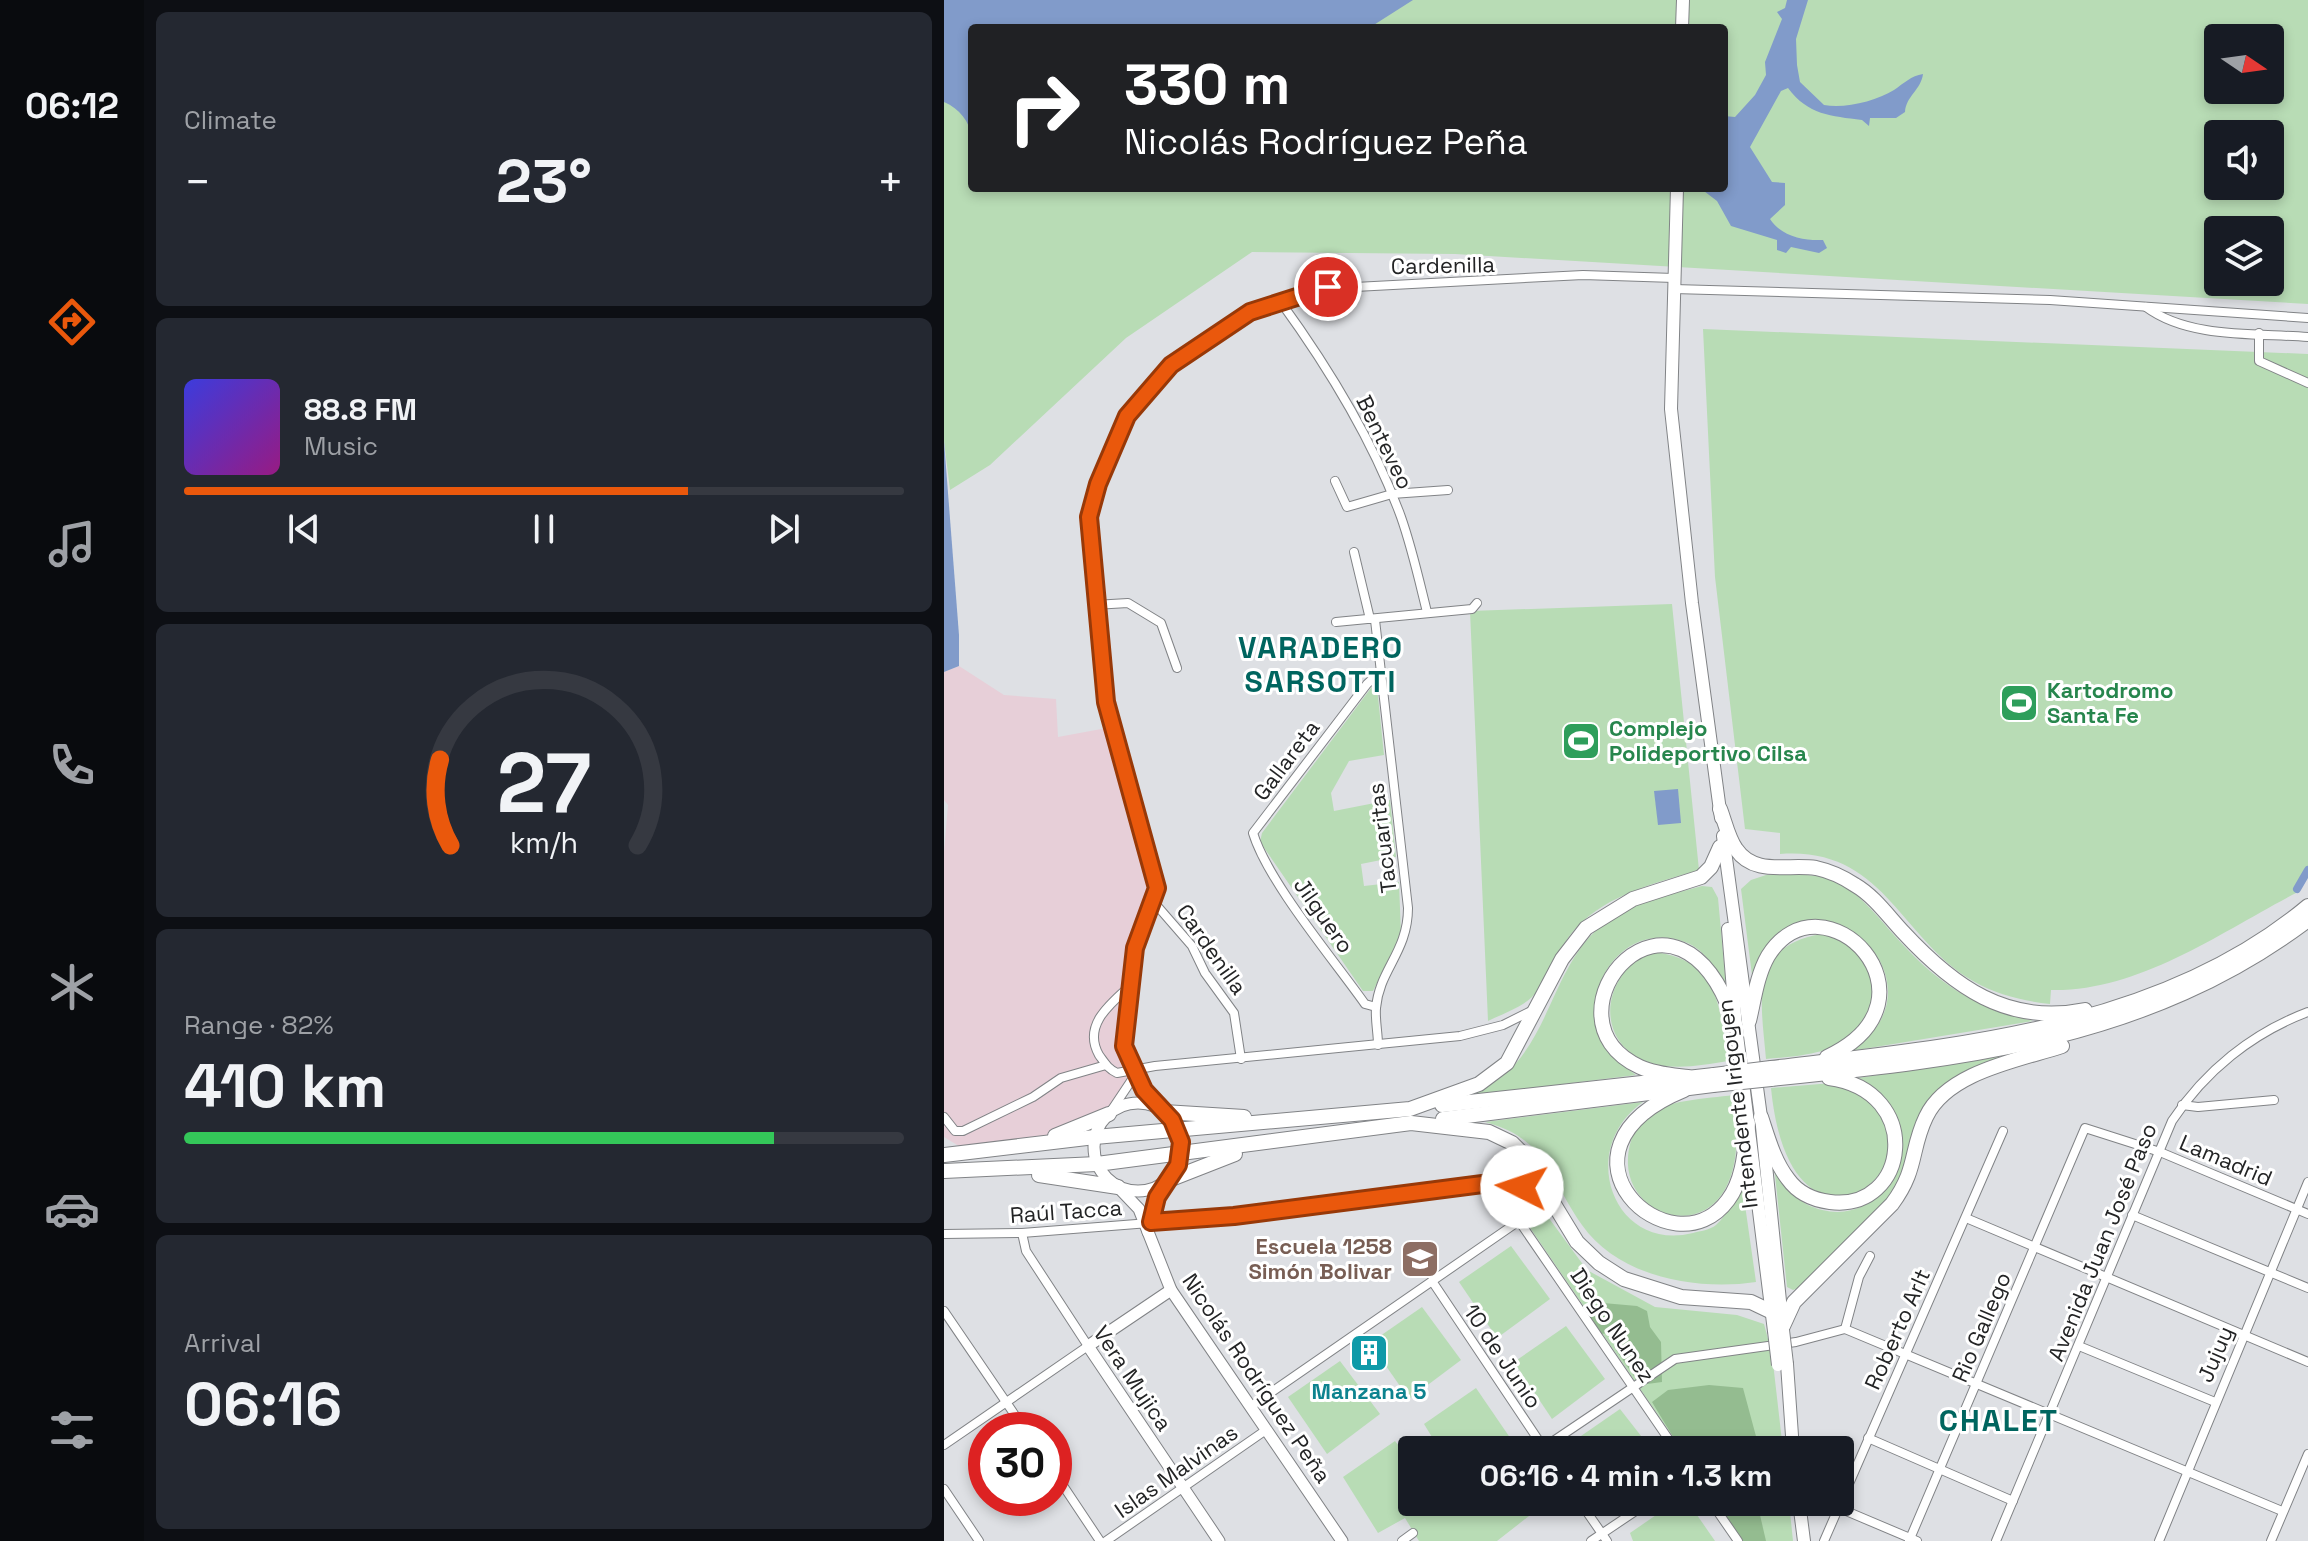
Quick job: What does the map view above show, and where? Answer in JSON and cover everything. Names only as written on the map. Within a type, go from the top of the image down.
[{"type":"highway","points":[[1720,809],[1734,846],[1745,859],[1765,867],[1814,868],[1853,883],[1947,976],[1993,1002],[2018,1010],[2071,1013],[2185,979]]},
{"type":"highway","points":[[1410,1116],[1479,1084],[1507,1063],[1562,959],[1586,928],[1633,899],[1701,877],[1711,867],[1720,847]]},
{"type":"highway","points":[[1812,1069],[2062,1025],[2119,1007],[2218,963],[2272,933],[2308,906]]},
{"type":"highway","points":[[1780,1329],[1794,1302],[1892,1204],[1905,1187],[1926,1116],[1950,1089],[2154,1008],[2248,959],[2308,920]]},
{"type":"highway","points":[[1743,1024],[1763,968],[1781,942],[1800,932],[1820,928],[1851,937],[1868,952],[1876,966],[1877,1008],[1860,1037],[1812,1069]]},
{"type":"highway","points":[[1686,1084],[1640,1067],[1608,1038],[1602,1022],[1602,999],[1613,971],[1624,959],[1650,947],[1687,951],[1703,962],[1743,1024]]},
{"type":"highway","points":[[944,1171],[1097,1164],[1181,1155],[1410,1116],[2014,1048],[2064,1037],[2154,1008]]},
{"type":"highway","points":[[1755,1120],[1782,1169],[1805,1195],[1837,1203],[1866,1196],[1876,1188],[1895,1157],[1896,1139],[1892,1119],[1866,1089],[1812,1069]]},
{"type":"highway","points":[[1686,1084],[1642,1111],[1628,1126],[1620,1144],[1617,1161],[1621,1183],[1635,1205],[1656,1218],[1685,1222],[1706,1217],[1722,1206],[1740,1176],[1755,1120]]},
{"type":"highway","points":[[1164,1112],[1284,1121]]},
{"type":"highway","points":[[1007,1149],[1062,1134],[1109,1114]]},
{"type":"highway","points":[[944,1155],[1095,1137],[1284,1121],[1410,1116],[1498,1135],[1512,1143],[1529,1163],[1577,1242],[1599,1263],[1624,1279],[1681,1297],[1751,1302],[1772,1312]]},
{"type":"highway","points":[[1166,1181],[1269,1142]]},
{"type":"highway","points":[[1007,1169],[1118,1187]]},
{"type":"main road","points":[[1682,24],[1683,0]]},
{"type":"main road","name":"Intendente Irigoyen","points":[[1677,192],[1671,409],[1743,1024]]},
{"type":"main road","name":"Intendente Irigoyen","points":[[1711,755],[1710,780],[1755,1120],[1791,1436]]},
{"type":"main road","name":"Intendente Irigoyen","points":[[1755,1120],[1772,1312],[1780,1329]]},
{"type":"main road","points":[[1801,1516],[1804,1541]]},
{"type":"street","name":"Cardenilla","points":[[1241,1059],[1234,1013],[1205,973],[1192,946],[1167,912],[1152,900],[1157,888],[1106,702],[1094,605],[1089,517],[1098,484],[1127,416],[1171,365],[1202,341],[1250,312],[1317,289],[1517,281],[1574,275],[1674,283],[2050,300],[2308,318]]},
{"type":"street","name":"Benteveo","points":[[1280,301],[1346,401],[1392,494],[1427,612]]},
{"type":"street","points":[[2145,307],[2177,323],[2308,337]]},
{"type":"street","points":[[2259,333],[2259,361],[2308,383]]},
{"type":"street","points":[[1335,481],[1347,507],[1392,494],[1448,490]]},
{"type":"street","name":"Tacuaritas","points":[[1354,552],[1373,620],[1401,841],[1408,928],[1376,1007],[1378,1045]]},
{"type":"street","points":[[1094,605],[1128,603],[1161,623],[1177,668]]},
{"type":"street","points":[[1336,622],[1472,609],[1477,603]]},
{"type":"street","name":"Gallareta","points":[[1253,833],[1367,684],[1379,673]]},
{"type":"street","name":"Jilguero","points":[[1253,833],[1262,855],[1306,922],[1365,1004],[1376,1007]]},
{"type":"street","points":[[1148,1226],[1154,1204],[1181,1155],[1178,1130],[1144,1090],[1134,1073],[1124,1040],[1135,948],[1152,900]]},
{"type":"street","points":[[1131,985],[1106,1008],[1097,1023],[1094,1040],[1106,1065],[1117,1073],[1460,1036],[1521,1018],[1540,1002]]},
{"type":"street","name":"Avenida Juan José Paso","points":[[1996,1541],[2172,1121],[2182,1105],[2236,1050],[2308,1012]]},
{"type":"street","points":[[1503,1025],[1513,1034],[1517,1049]]},
{"type":"street","points":[[944,1117],[955,1131],[963,1131],[1033,1097],[1061,1078],[1106,1065]]},
{"type":"street","points":[[1097,1164],[1095,1137],[1134,1073]]},
{"type":"street","points":[[2182,1105],[2198,1107],[2274,1100]]},
{"type":"street","points":[[1109,1114],[1136,1103],[1164,1112]]},
{"type":"street","name":"Lamadrid","points":[[2085,1128],[2160,1152],[2308,1214]]},
{"type":"street","name":"Rio Gallego","points":[[1912,1540],[2085,1128]]},
{"type":"street","name":"Roberto Arlt","points":[[1854,1472],[2003,1131]]},
{"type":"street","points":[[1519,1221],[1522,1187],[1529,1163]]},
{"type":"street","name":"Nicolás Rodríguez Peña","points":[[1097,1164],[1134,1201],[1148,1226],[1171,1290],[1342,1541]]},
{"type":"street","points":[[1118,1187],[1143,1191],[1166,1181]]},
{"type":"street","name":"Raúl Tacca","points":[[944,1234],[1148,1226],[1498,1182],[1545,1192]]},
{"type":"street","name":"Jujuy","points":[[2159,1541],[2268,1271],[2308,1182]]},
{"type":"street","points":[[2132,1215],[2308,1288]]},
{"type":"street","points":[[1966,1218],[2308,1362]]},
{"type":"street","name":"Islas Malvinas","points":[[1250,1407],[1519,1221]]},
{"type":"street","name":"Diego Nunez","points":[[1519,1221],[1666,1436]]},
{"type":"street","name":"Vera Mujica","points":[[1022,1233],[1026,1251],[1219,1541]]},
{"type":"street","points":[[944,1241],[954,1234]]},
{"type":"street","points":[[1845,1329],[1859,1277],[1870,1256]]},
{"type":"street","name":"10 de Junio","points":[[1432,1281],[1534,1436]]},
{"type":"street","points":[[944,1445],[1171,1290]]},
{"type":"street","points":[[944,1311],[1013,1412]]},
{"type":"street","points":[[1562,1436],[1688,1354],[1789,1343],[1845,1329],[2282,1511]]},
{"type":"street","points":[[2079,1346],[2215,1402]]},
{"type":"street","name":"Islas Malvinas","points":[[1103,1541],[1266,1430]]},
{"type":"street","points":[[1868,1438],[2013,1501]]},
{"type":"street","points":[[2271,1541],[2308,1454]]},
{"type":"street","points":[[944,1489],[979,1541]]},
{"type":"street","points":[[1072,1497],[1103,1541]]},
{"type":"street","points":[[1854,1515],[1912,1540]]},
{"type":"street","points":[[1590,1516],[1604,1537]]},
{"type":"street","points":[[1591,1541],[1604,1537],[1631,1516]]},
{"type":"street","points":[[1721,1516],[1738,1541]]},
{"type":"street","name":"Roberto Arlt","points":[[1824,1541],[1835,1516]]},
{"type":"street","points":[[1402,1541],[1413,1533]]},
{"type":"shaded area","points":[[959,666],[1004,695],[1056,699],[1058,737],[1112,727],[1157,888],[1142,921],[1124,1040],[1134,1070],[1109,1114],[1076,1129],[972,1154],[944,1137],[944,852],[948,805],[944,800],[944,672]]},
{"type":"green space","points":[[944,0],[2308,0],[2308,304],[1455,254],[1252,252],[1126,338],[990,465],[950,490],[944,441]]},
{"type":"green space","name":"Kartodromo Santa Fe","points":[[1703,329],[2308,354],[2308,877],[2298,892],[2210,941],[2148,970],[2084,988],[2051,990],[2050,1004],[2011,997],[1973,981],[1948,963],[1868,880],[1844,865],[1815,855],[1780,854],[1780,833],[1745,829],[1715,577]]},
{"type":"green space","name":"Complejo Polideportivo Cilsa","points":[[1672,604],[1699,870],[1633,891],[1589,916],[1570,936],[1538,991],[1517,1007],[1488,1021],[1470,611]]},
{"type":"green space","points":[[1374,684],[1377,687],[1384,755],[1349,761],[1331,793],[1334,811],[1390,800],[1396,857],[1361,864],[1364,886],[1399,882],[1401,935],[1373,991],[1363,991],[1260,842],[1262,833]]},
{"type":"green space","points":[[1766,875],[1818,876],[1843,885],[1940,979],[1972,1000],[2033,1021],[1851,1051],[1878,1025],[1888,997],[1884,970],[1870,947],[1849,929],[1823,920],[1797,923],[1774,939],[1753,983],[1741,889],[1751,880]]},
{"type":"green space","points":[[1702,886],[1712,887],[1718,898],[1726,986],[1698,949],[1685,942],[1663,937],[1643,940],[1626,949],[1601,980],[1596,1000],[1596,1021],[1601,1041],[1612,1056],[1636,1075],[1461,1097],[1500,1079],[1519,1059],[1532,1041],[1572,961],[1600,927],[1635,906]]},
{"type":"green space","points":[[1821,934],[1848,943],[1863,958],[1872,995],[1867,1019],[1851,1038],[1832,1048],[1799,1056],[1766,1059],[1762,997],[1770,964],[1781,951],[1797,941]]},
{"type":"green space","points":[[1655,952],[1693,965],[1704,976],[1718,1005],[1728,1061],[1688,1066],[1658,1065],[1635,1056],[1617,1038],[1610,1014],[1615,989],[1630,963]]},
{"type":"green space","points":[[2023,1053],[1936,1094],[1895,1192],[1803,1286],[1793,1290],[1787,1287],[1774,1166],[1787,1187],[1801,1201],[1836,1212],[1861,1207],[1881,1192],[1895,1170],[1900,1145],[1897,1119],[1883,1096],[1858,1078]]},
{"type":"green space","points":[[1832,1083],[1874,1106],[1890,1135],[1885,1164],[1867,1187],[1840,1197],[1811,1188],[1786,1154],[1771,1088]]},
{"type":"green space","points":[[1733,1095],[1735,1156],[1724,1191],[1711,1206],[1696,1214],[1680,1216],[1664,1213],[1649,1205],[1637,1192],[1630,1176],[1630,1146],[1640,1122],[1652,1112],[1674,1103]]},
{"type":"green space","points":[[1643,1102],[1623,1122],[1611,1145],[1608,1169],[1613,1193],[1624,1213],[1642,1228],[1665,1235],[1702,1231],[1720,1221],[1742,1184],[1756,1282],[1685,1282],[1637,1268],[1616,1257],[1597,1243],[1582,1225],[1534,1149],[1506,1129],[1485,1122]]},
{"type":"green space","points":[[1537,1202],[1587,1270],[1655,1307],[1737,1315],[1764,1324],[1772,1354],[1781,1436],[1672,1436],[1524,1219]]},
{"type":"green space","points":[[1511,1246],[1550,1299],[1497,1338],[1459,1282]]},
{"type":"green space","points":[[1603,1303],[1637,1306],[1647,1311],[1650,1327],[1661,1342],[1662,1382],[1640,1385],[1614,1347],[1614,1332],[1601,1334],[1588,1314]]},
{"type":"green space","points":[[1422,1307],[1461,1360],[1409,1399],[1370,1343]]},
{"type":"green space","points":[[1566,1326],[1605,1379],[1552,1419],[1514,1362]]},
{"type":"green space","points":[[1340,1361],[1380,1414],[1327,1454],[1288,1397]]},
{"type":"green space","points":[[1709,1385],[1743,1388],[1756,1436],[1673,1436],[1652,1402],[1668,1390]]},
{"type":"green space","points":[[1476,1388],[1509,1436],[1431,1436],[1424,1424]]},
{"type":"green space","points":[[1620,1409],[1641,1436],[1581,1436]]},
{"type":"green space","points":[[1395,1441],[1398,1445],[1398,1516],[1529,1516],[1497,1541],[1419,1541],[1405,1518],[1378,1533],[1343,1477]]},
{"type":"green space","points":[[1655,1516],[1698,1516],[1715,1541],[1633,1541],[1630,1533]]},
{"type":"green space","points":[[1722,1516],[1760,1516],[1766,1541],[1734,1541]]},
{"type":"green space","points":[[1727,1516],[1790,1516],[1793,1541],[1744,1541]]},
{"type":"water","points":[[944,0],[1413,0],[1375,24],[968,24],[968,124],[955,108],[944,102]]},
{"type":"water","points":[[1787,0],[1808,0],[1796,39],[1797,65],[1800,82],[1824,105],[1841,106],[1869,101],[1923,74],[1905,112],[1896,118],[1870,118],[1869,126],[1862,120],[1812,109],[1788,88],[1781,91],[1750,147],[1772,182],[1785,183],[1785,205],[1770,219],[1780,230],[1794,236],[1823,240],[1827,248],[1819,253],[1791,247],[1786,253],[1777,250],[1777,240],[1731,226],[1717,201],[1705,192],[1728,192],[1728,116],[1735,117],[1755,95],[1766,75],[1765,62],[1782,19],[1777,12],[1785,8]]},
{"type":"water","points":[[944,441],[959,666],[944,672]]},
{"type":"water","points":[[1678,789],[1681,823],[1658,825],[1654,791]]},
{"type":"waterway","points":[[2297,889],[2308,870]]},
{"type":"place","name":"Kartodromo Santa Fe","points":[[2019,703]]},
{"type":"place","name":"Complejo Polideportivo Cilsa","points":[[1581,741]]},
{"type":"place","name":"Escuela 1258 Simón Bolivar","points":[[1420,1259]]},
{"type":"place","name":"Manzana 5","points":[[1369,1353]]},
{"type":"district","name":"VARADERO SARSOTTI","points":[[1321,665]]},
{"type":"district","name":"CHALET","points":[[1999,1421]]},
{"type":"route","points":[[1328,287],[1258,308],[1202,341],[1171,365],[1127,416],[1119,430],[1089,517],[1094,605],[1106,702],[1157,888],[1142,921],[1135,948],[1124,1046],[1135,1075],[1152,1100],[1172,1120],[1181,1142],[1178,1165],[1157,1197],[1151,1222],[1234,1216],[1498,1182],[1522,1187]]}]
